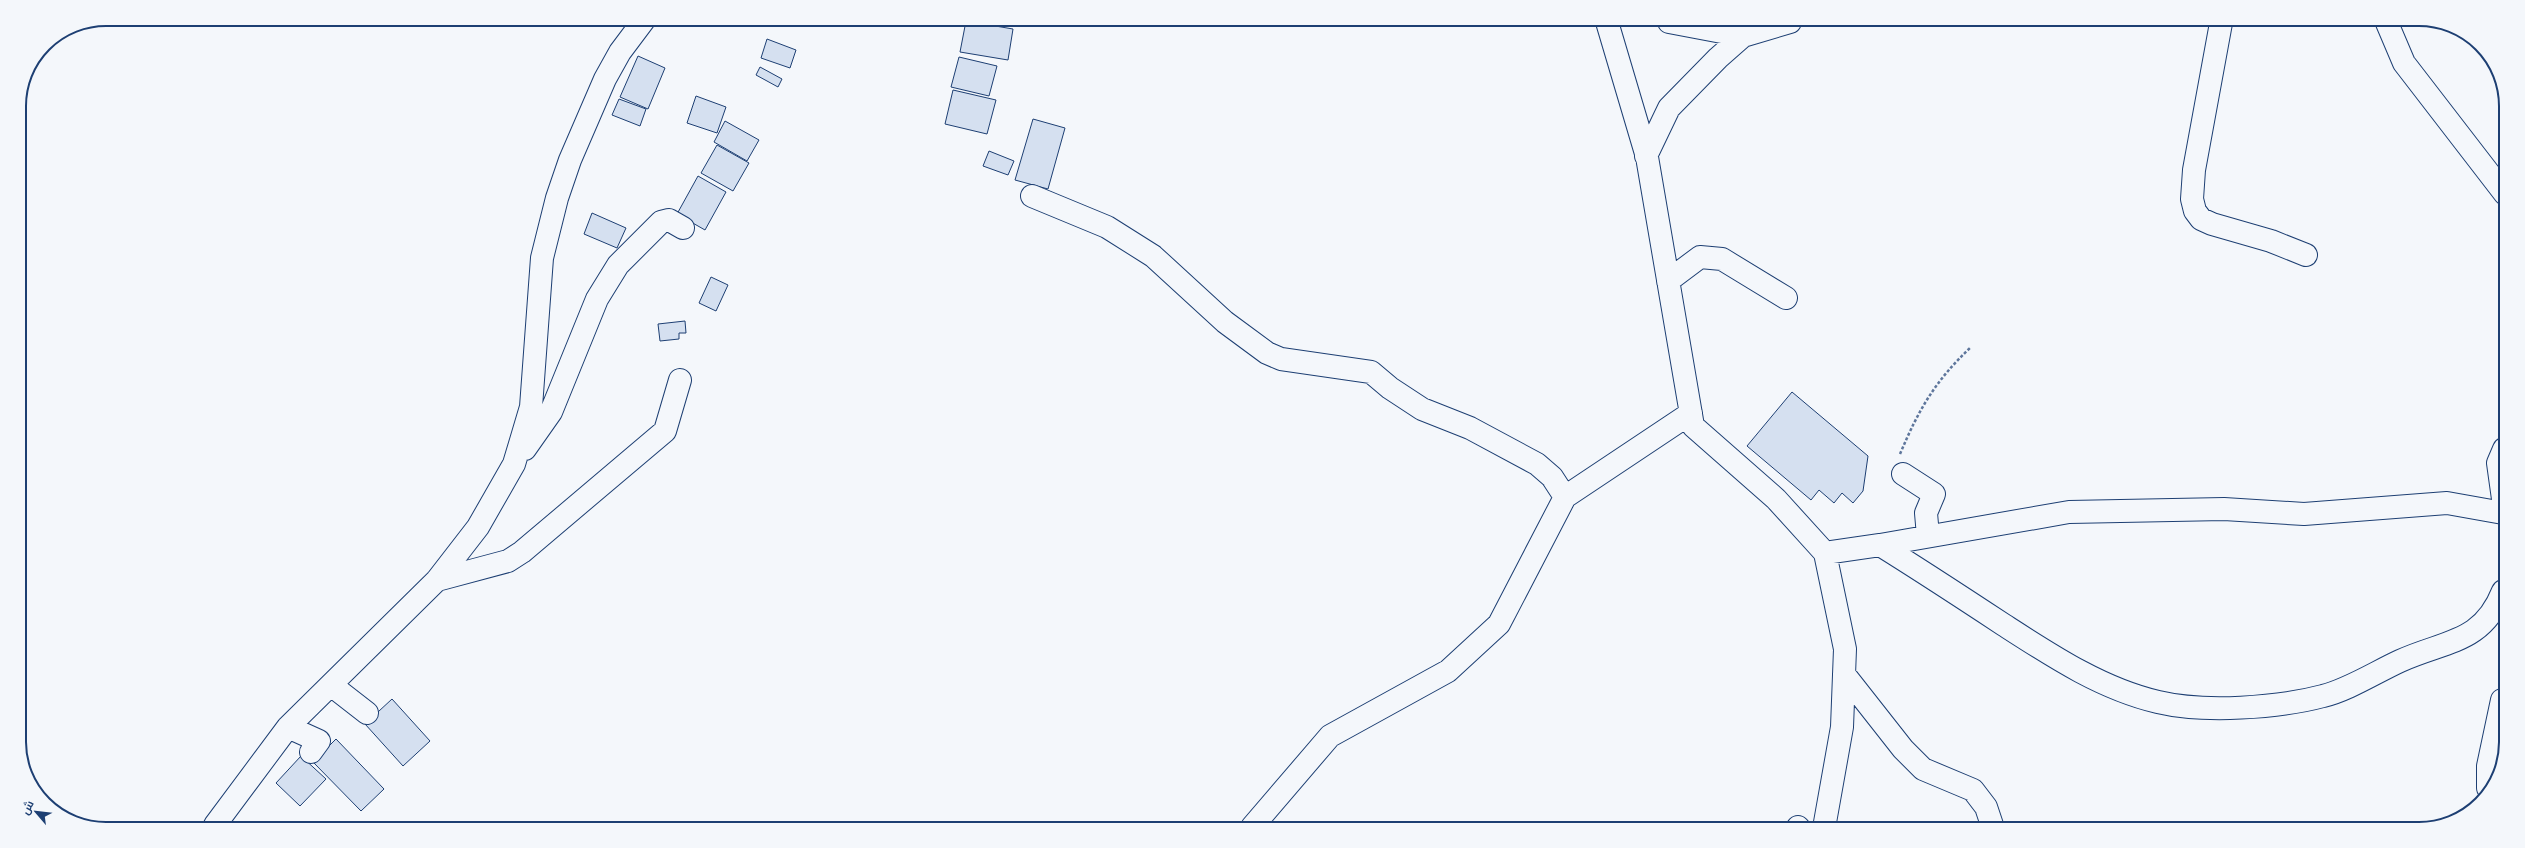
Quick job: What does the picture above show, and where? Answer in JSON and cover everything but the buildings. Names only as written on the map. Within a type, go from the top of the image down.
[{"type":"street","points":[[514,464],[531,407],[542,258],[557,198],[570,160],[605,79],[620,52],[640,26]]},
{"type":"street","points":[[1608,26],[1646,156],[1693,426],[1776,499],[1825,553],[1845,649],[1842,727],[1825,822]]},
{"type":"street","points":[[1690,26],[1743,36],[1777,26]]},
{"type":"street","points":[[2220,26],[2194,170],[2192,199],[2196,211],[2201,219],[2212,224],[2271,241],[2306,255]]},
{"type":"street","points":[[2388,26],[2404,63],[2499,186]]},
{"type":"street","points":[[1646,156],[1669,108],[1743,36]]},
{"type":"street","points":[[1032,196],[1107,227],[1153,256],[1225,322],[1267,353],[1281,359],[1371,372],[1390,388],[1422,409],[1470,428],[1537,464],[1552,477],[1565,497]]},
{"type":"street","points":[[223,822],[288,727],[437,580],[478,527],[514,464],[551,412],[597,299],[618,265],[661,222],[669,220],[683,228]]},
{"type":"street","points":[[1668,281],[1700,258],[1722,258],[1786,298]]},
{"type":"street","points":[[437,580],[508,561],[522,552],[665,431],[680,380]]},
{"type":"street","points":[[1256,822],[1330,736],[1448,671],[1499,624],[1565,497],[1691,413]]},
{"type":"street","points":[[1903,474],[1934,494],[1926,513],[1928,536]]},
{"type":"street","points":[[1825,553],[1880,545],[2069,512],[2224,509],[2304,514],[2446,503],[2499,512]]},
{"type":"street","points":[[1880,545],[2062,663],[2122,691],[2159,702],[2189,706],[2246,707],[2284,704],[2325,696],[2425,650],[2464,638],[2483,625],[2499,609]]},
{"type":"street","points":[[1844,674],[1903,749],[1923,769],[1973,790],[1986,808],[1991,822]]},
{"type":"street","points":[[331,685],[367,713]]},
{"type":"street","points":[[2488,782],[2488,766],[2499,714]]},
{"type":"street","points":[[288,727],[319,741],[311,752]]},
{"type":"path","points":[[1903,474],[1899,457],[1919,410],[1950,366],[1971,346]]}]
